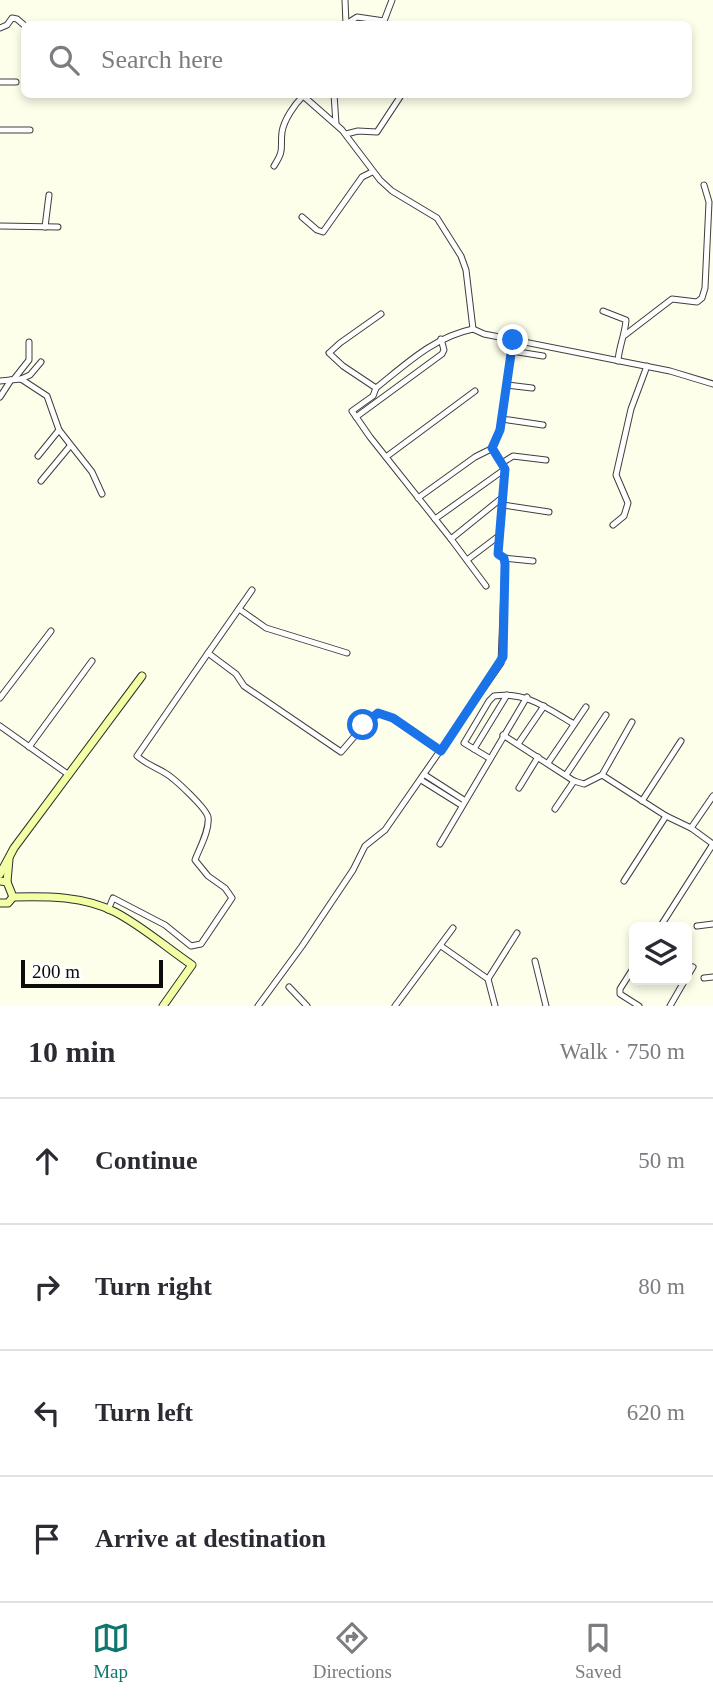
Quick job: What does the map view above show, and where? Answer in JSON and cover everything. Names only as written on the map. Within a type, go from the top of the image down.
[{"type":"street","points":[[345,0],[346,21]]},
{"type":"street","points":[[351,21],[357,17],[384,21],[392,0]]},
{"type":"street","points":[[0,27],[7,25],[12,18],[21,22]]},
{"type":"street","points":[[0,82],[16,82]]},
{"type":"street","points":[[274,166],[284,145],[284,127],[300,98]]},
{"type":"street","points":[[306,98],[346,134],[372,172],[393,191],[437,218],[461,256],[466,270],[473,329]]},
{"type":"street","points":[[334,98],[336,124]]},
{"type":"street","points":[[346,134],[358,131],[377,132],[399,98]]},
{"type":"street","points":[[0,130],[30,130]]},
{"type":"street","points":[[302,216],[323,232],[362,177],[372,172]]},
{"type":"street","points":[[625,335],[672,299],[697,302],[702,298],[710,239],[709,202],[705,185]]},
{"type":"street","points":[[45,227],[48,195]]},
{"type":"street","points":[[0,226],[58,227]]},
{"type":"street","points":[[25,235],[27,226]]},
{"type":"street","points":[[603,311],[625,318],[625,335],[619,348],[618,361]]},
{"type":"street","points":[[376,388],[343,366],[331,356],[330,351],[381,314]]},
{"type":"street","points":[[486,586],[352,411],[373,396],[376,388],[441,339],[473,329],[484,334],[647,366],[713,384]]},
{"type":"street","points":[[356,417],[442,354],[444,350],[441,339]]},
{"type":"street","points":[[418,498],[492,448],[500,430],[513,340]]},
{"type":"street","points":[[0,397],[29,360],[29,342]]},
{"type":"street","points":[[512,351],[542,356]]},
{"type":"street","points":[[0,381],[30,376],[41,362]]},
{"type":"street","points":[[613,525],[624,516],[628,503],[616,475],[632,409],[647,366]]},
{"type":"street","points":[[16,379],[47,396],[59,430],[92,472],[102,494]]},
{"type":"street","points":[[507,385],[532,388]]},
{"type":"street","points":[[386,457],[475,391]]},
{"type":"street","points":[[502,418],[542,425]]},
{"type":"street","points":[[37,456],[59,430]]},
{"type":"street","points":[[41,481],[70,446]]},
{"type":"street","points":[[492,448],[504,466],[498,554],[504,558],[533,561]]},
{"type":"street","points":[[435,519],[504,466],[513,456],[546,460]]},
{"type":"street","points":[[451,539],[503,497]]},
{"type":"street","points":[[503,505],[549,512]]},
{"type":"street","points":[[467,560],[500,534]]},
{"type":"street","points":[[258,1006],[353,870],[365,846],[385,830],[423,778],[503,657],[504,558]]},
{"type":"street","points":[[108,910],[113,898],[165,925],[191,946],[201,944],[232,898],[195,860],[208,817],[202,807],[165,773],[145,764],[137,756],[252,590]]},
{"type":"street","points":[[239,609],[266,628],[347,653]]},
{"type":"street","points":[[0,698],[51,631]]},
{"type":"street","points":[[208,653],[236,674],[244,686],[341,752],[371,717],[378,713],[393,718],[441,751]]},
{"type":"street","points":[[29,747],[92,661]]},
{"type":"street","points":[[0,874],[142,676]]},
{"type":"street","points":[[474,749],[507,695]]},
{"type":"street","points":[[489,758],[464,743],[494,696],[527,697],[575,724]]},
{"type":"street","points":[[440,844],[527,697]]},
{"type":"street","points":[[518,744],[544,706]]},
{"type":"street","points":[[548,764],[586,707]]},
{"type":"street","points":[[566,775],[606,715]]},
{"type":"street","points":[[503,735],[574,781],[584,784],[601,775],[632,722]]},
{"type":"street","points":[[0,726],[69,775]]},
{"type":"street","points":[[642,801],[681,741]]},
{"type":"street","points":[[519,788],[538,757]]},
{"type":"street","points":[[601,775],[713,844],[663,922]]},
{"type":"street","points":[[423,778],[463,802]]},
{"type":"street","points":[[555,809],[574,781]]},
{"type":"street","points":[[691,828],[713,796]]},
{"type":"street","points":[[624,881],[666,816]]},
{"type":"street","points":[[9,858],[4,882],[13,897]]},
{"type":"street","points":[[1,905],[13,897],[51,895],[115,912],[192,965],[163,1006]]},
{"type":"street","points":[[697,926],[713,924]]},
{"type":"street","points":[[395,1006],[453,928]]},
{"type":"street","points":[[488,979],[517,933]]},
{"type":"street","points":[[440,946],[488,979],[495,1006]]},
{"type":"street","points":[[535,961],[546,1006]]},
{"type":"street","points":[[629,975],[620,993],[639,1006]]},
{"type":"street","points":[[704,978],[713,977]]},
{"type":"street","points":[[670,1006],[682,985]]},
{"type":"street","points":[[289,987],[307,1006]]},
{"type":"route","points":[[363,725],[378,713],[393,718],[441,751],[501,663],[505,564],[504,558],[498,554],[505,469],[492,448],[500,430],[513,340]]}]
